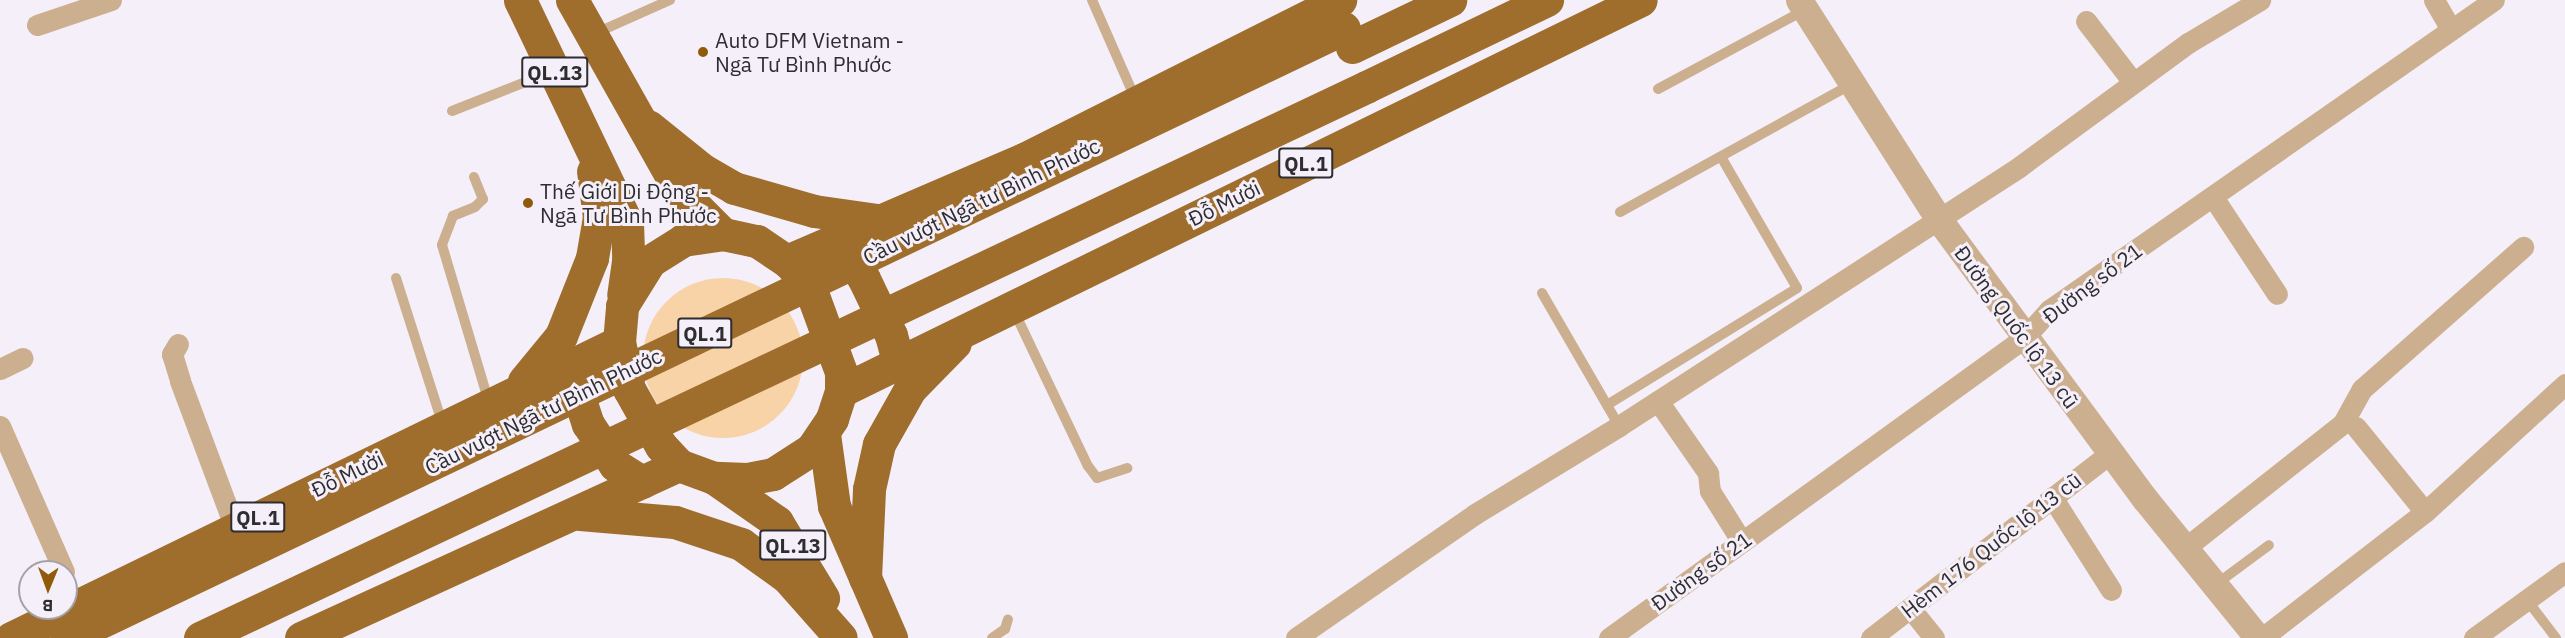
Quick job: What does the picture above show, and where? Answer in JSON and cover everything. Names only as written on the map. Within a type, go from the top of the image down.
[{"type":"highway","name":"QL.13","points":[[520,0],[627,223],[628,261],[622,306],[619,342],[629,389],[645,423],[679,465],[714,477],[747,480],[773,474],[796,462],[824,434],[841,391],[841,372],[822,315],[808,282],[787,261],[757,241],[723,234],[702,235],[664,250],[639,275],[622,306]]},
{"type":"highway","name":"QL.13","points":[[572,0],[637,118],[684,197],[723,234]]},
{"type":"highway","name":"QL.1","points":[[787,261],[1024,159],[1137,103],[1332,18],[1401,0]]},
{"type":"highway","name":"QL.1","points":[[1332,18],[1450,0]]},
{"type":"highway","name":"QL.1","points":[[233,638],[1373,95],[1547,0]]},
{"type":"highway","name":"QL.1","points":[[200,638],[1373,95],[1592,0]]},
{"type":"highway","name":"Đỗ Mười","points":[[841,391],[898,361],[1641,0]]},
{"type":"highway","name":"Cầu vượt Ngã tư Bình Phước","points":[[67,638],[1332,18]]},
{"type":"highway","name":"Cầu vượt Ngã tư Bình Phước","points":[[102,638],[1332,18]]},
{"type":"highway","points":[[637,118],[703,170],[734,188],[814,211],[884,221]]},
{"type":"highway","points":[[498,402],[540,366],[561,336],[592,258],[599,217],[590,143]]},
{"type":"highway","points":[[825,246],[852,262],[864,279],[891,335],[898,361]]},
{"type":"highway","points":[[862,562],[868,489],[885,429],[910,389],[971,327]]},
{"type":"highway","name":"Đỗ Mười","points":[[78,588],[235,528],[619,342]]},
{"type":"highway","points":[[579,362],[582,406],[588,424],[615,465],[642,482]]},
{"type":"highway","name":"QL.13","points":[[824,434],[829,491],[862,562],[903,638]]},
{"type":"highway","points":[[301,638],[679,465]]},
{"type":"highway","name":"QL.13","points":[[714,477],[777,522],[809,570],[842,638]]},
{"type":"highway","points":[[576,514],[675,522],[741,544],[787,576],[842,638]]},
{"type":"highway","name":"QL.13","points":[[862,562],[891,638]]},
{"type":"highway","name":"Đỗ Mười","points":[[11,638],[34,620]]},
{"type":"street","points":[[37,25],[75,6],[111,0]]},
{"type":"street","points":[[1296,638],[1475,514],[1619,426],[1936,217],[2019,167],[2188,43],[2260,0]]},
{"type":"street","points":[[2434,0],[2451,30]]},
{"type":"street","name":"Đường số 21","points":[[1609,638],[2024,338],[2049,310],[2494,0]]},
{"type":"street","name":"Đường Quốc lộ 13 cũ","points":[[1802,5],[1936,217],[2110,453],[2258,638]]},
{"type":"street","points":[[2086,21],[2133,82]]},
{"type":"street","points":[[2213,196],[2277,294]]},
{"type":"street","points":[[2185,548],[2343,423],[2362,389],[2523,247]]},
{"type":"street","points":[[178,344],[172,354],[180,381],[235,528]]},
{"type":"street","points":[[0,369],[23,358]]},
{"type":"street","points":[[2262,638],[2426,512],[2565,384]]},
{"type":"street","points":[[1658,401],[1707,472],[1710,491],[1742,542]]},
{"type":"street","points":[[0,426],[5,446],[58,560]]},
{"type":"street","points":[[2356,427],[2426,512]]},
{"type":"street","name":"Hèm 176 Quốc lộ 13 cũ","points":[[1871,638],[2110,453]]},
{"type":"street","points":[[2052,497],[2111,590]]},
{"type":"street","points":[[2474,638],[2565,572]]},
{"type":"street","points":[[1910,608],[1934,638]]},
{"type":"lane","points":[[590,35],[670,0]]},
{"type":"lane","points":[[1092,0],[1137,103]]},
{"type":"lane","points":[[1658,89],[1802,5]]},
{"type":"lane","points":[[452,111],[554,71]]},
{"type":"lane","points":[[1620,212],[1852,84]]},
{"type":"lane","points":[[1607,405],[1797,288],[1721,157]]},
{"type":"lane","points":[[474,177],[483,199],[475,207],[453,216],[442,245],[498,402]]},
{"type":"lane","points":[[396,278],[444,428]]},
{"type":"lane","points":[[1542,293],[1619,426]]},
{"type":"lane","points":[[1011,306],[1088,466],[1097,478],[1127,468]]},
{"type":"lane","points":[[2215,585],[2269,546]]},
{"type":"lane","points":[[2527,600],[2556,638]]},
{"type":"lane","points":[[993,638],[1005,629],[1008,619]]},
{"type":"shaded area","points":[[723,278],[754,284],[780,301],[797,327],[803,358],[797,389],[780,415],[754,432],[723,438],[692,432],[666,415],[649,389],[643,358],[649,327],[666,301],[692,284]]},
{"type":"place","name":"Auto DFM Vietnam - Ngã Tư Bình Phước","points":[[703,52]]},
{"type":"place","name":"Thế Giới Di Động - Ngã Tư Bình Phước","points":[[528,203]]}]
